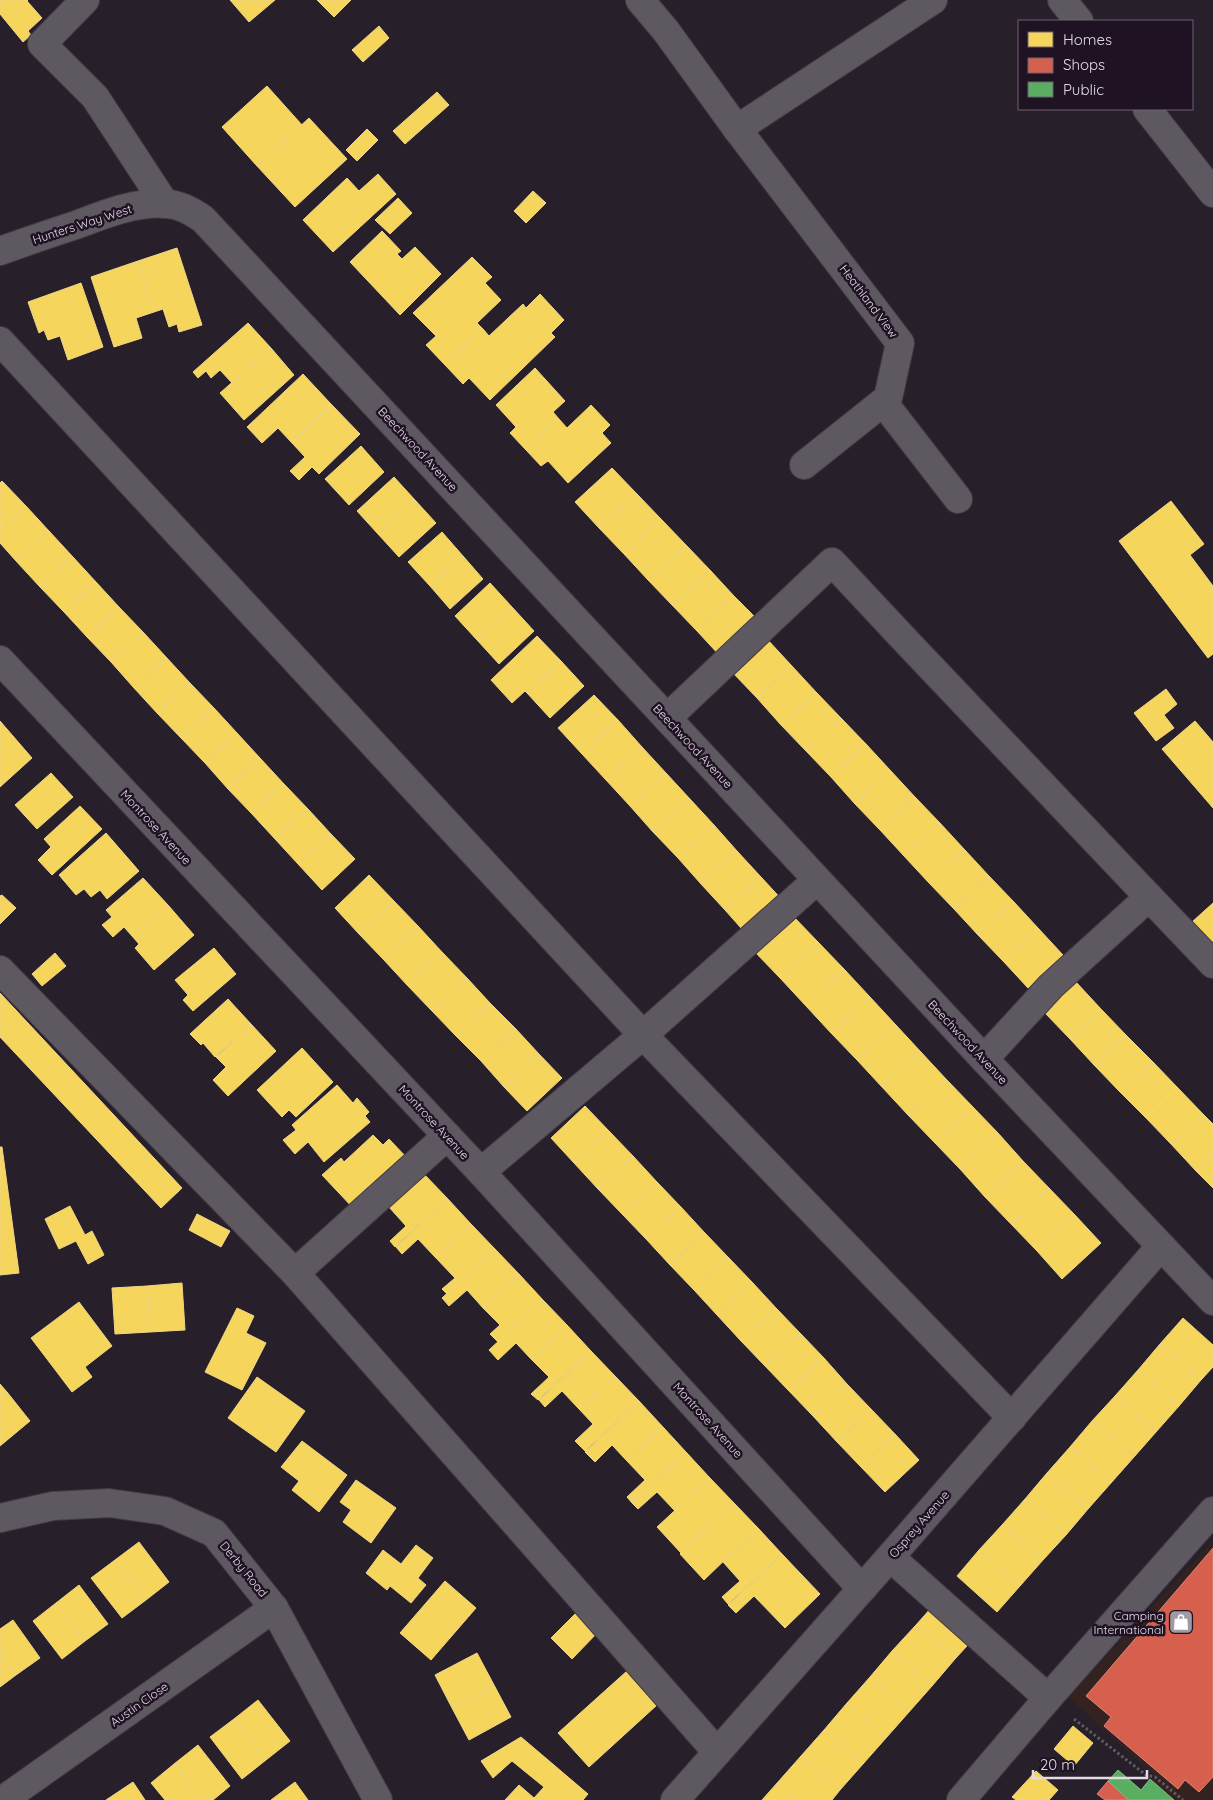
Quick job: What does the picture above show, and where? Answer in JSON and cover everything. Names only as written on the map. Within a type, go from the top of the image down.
[{"type":"street","points":[[85,0],[42,44],[95,97],[165,204]]},
{"type":"street","name":"Heathland View","points":[[640,0],[666,31],[737,130],[900,343],[888,398],[804,465]]},
{"type":"street","points":[[737,130],[933,0]]},
{"type":"street","points":[[1062,0],[1078,20]]},
{"type":"street","points":[[1148,110],[1213,194]]},
{"type":"street","name":"Hunters Way West","points":[[0,251],[110,213],[138,206],[165,204]]},
{"type":"street","name":"Beechwood Avenue","points":[[165,204],[176,205],[192,212],[211,226],[817,880],[1213,1302]]},
{"type":"street","points":[[0,342],[643,1035],[1012,1418]]},
{"type":"street","points":[[883,402],[958,499]]},
{"type":"street","points":[[667,718],[832,562],[1213,964]]},
{"type":"street","name":"Montrose Avenue","points":[[0,660],[481,1172],[862,1589]]},
{"type":"street","points":[[481,1172],[643,1035],[817,880]]},
{"type":"street","points":[[984,1059],[1052,986],[1149,897]]},
{"type":"street","points":[[0,970],[295,1273],[717,1752]]},
{"type":"street","points":[[295,1273],[447,1136]]},
{"type":"street","name":"Osprey Avenue","points":[[675,1800],[1161,1246]]},
{"type":"street","name":"Derby Road","points":[[0,1518],[54,1506],[109,1503],[165,1511],[214,1533],[274,1608],[378,1800]]},
{"type":"street","points":[[961,1800],[1213,1511]]},
{"type":"street","points":[[890,1557],[1048,1698]]},
{"type":"street","name":"Austin Close","points":[[3,1800],[274,1608]]},
{"type":"path","points":[[1048,1698],[1146,1775],[1155,1777],[1183,1800]]},
{"type":"shaded area","name":"Camping International","points":[[1213,1541],[1213,1800],[1136,1800],[1155,1776],[1068,1697]]},
{"type":"building: Homes","points":[[0,0],[28,0],[42,18],[28,31],[31,35],[23,42],[0,14]]},
{"type":"building: Homes","points":[[230,0],[275,0],[249,22]]},
{"type":"building: Homes","points":[[317,0],[351,0],[334,17]]},
{"type":"building: Homes","points":[[379,26],[389,38],[363,62],[352,50]]},
{"type":"building: Homes","points":[[267,86],[302,125],[257,166],[222,127]]},
{"type":"building: Homes","points":[[437,92],[449,105],[405,144],[393,131]]},
{"type":"building: Homes","points":[[309,118],[347,159],[295,207],[257,166]]},
{"type":"building: Homes","points":[[367,129],[378,140],[357,161],[346,150]]},
{"type":"building: Homes","points":[[378,174],[396,194],[333,252],[303,220],[347,178],[359,191]]},
{"type":"building: Homes","points":[[533,191],[546,203],[526,223],[514,211]]},
{"type":"building: Homes","points":[[398,198],[412,213],[390,234],[375,220]]},
{"type":"building: Homes","points":[[382,231],[401,251],[397,254],[402,259],[415,247],[441,274],[400,315],[350,262]]},
{"type":"building: Homes","points":[[177,248],[202,325],[179,332],[177,324],[169,327],[163,309],[154,312],[138,261]]},
{"type":"building: Homes","points":[[472,257],[492,277],[485,283],[501,300],[477,323],[483,329],[445,365],[426,345],[436,336],[413,313]]},
{"type":"building: Homes","points":[[138,261],[154,312],[136,318],[142,338],[114,347],[91,277]]},
{"type":"building: Homes","points":[[81,283],[103,347],[68,360],[60,336],[48,340],[44,330],[39,333],[28,302]]},
{"type":"building: Homes","points":[[540,294],[564,320],[551,333],[555,337],[490,400],[469,378],[463,384],[445,365],[483,329],[489,336],[523,304],[526,308]]},
{"type":"building: Homes","points":[[248,323],[271,348],[232,383],[220,370],[211,378],[206,371],[198,378],[193,372]]},
{"type":"building: Homes","points":[[271,348],[294,375],[244,420],[220,393]]},
{"type":"building: Homes","points":[[535,368],[565,401],[553,412],[559,419],[526,450],[510,433],[516,427],[496,405]]},
{"type":"building: Homes","points":[[303,374],[331,404],[292,443],[278,428],[262,443],[247,427]]},
{"type":"building: Homes","points":[[331,404],[360,434],[319,474],[312,467],[299,480],[290,471],[305,457],[292,443]]},
{"type":"building: Homes","points":[[591,405],[610,425],[602,433],[611,443],[568,483],[548,461],[541,466],[526,450],[559,419],[567,428]]},
{"type":"building: Homes","points":[[361,446],[384,472],[349,505],[325,479]]},
{"type":"building: Homes","points":[[612,468],[637,494],[599,528],[575,502]]},
{"type":"building: Homes","points":[[394,477],[415,500],[378,534],[357,511]]},
{"type":"building: Homes","points":[[2,481],[26,506],[0,530],[0,483]]},
{"type":"building: Homes","points":[[637,494],[661,519],[624,554],[599,528]]},
{"type":"building: Homes","points":[[415,500],[436,523],[399,557],[378,534]]},
{"type":"building: Homes","points":[[1171,501],[1204,544],[1190,555],[1213,586],[1213,654],[1208,658],[1119,541]]},
{"type":"building: Homes","points":[[26,506],[49,531],[16,561],[0,543],[0,530]]},
{"type":"building: Homes","points":[[661,519],[686,545],[648,580],[624,554]]},
{"type":"building: Homes","points":[[49,531],[73,557],[40,587],[16,561]]},
{"type":"building: Homes","points":[[442,532],[463,556],[430,586],[408,562]]},
{"type":"building: Homes","points":[[686,545],[710,570],[672,605],[648,580]]},
{"type":"building: Homes","points":[[463,556],[483,579],[450,609],[430,586]]},
{"type":"building: Homes","points":[[73,557],[96,582],[64,612],[40,587]]},
{"type":"building: Homes","points":[[710,570],[734,596],[697,631],[672,605]]},
{"type":"building: Homes","points":[[96,582],[119,607],[87,637],[64,612]]},
{"type":"building: Homes","points":[[490,583],[512,607],[477,640],[455,616]]},
{"type":"building: Homes","points":[[734,596],[759,621],[721,657],[697,631]]},
{"type":"building: Homes","points":[[119,607],[143,632],[111,662],[87,637]]},
{"type":"building: Homes","points":[[512,607],[534,631],[499,664],[477,640]]},
{"type":"building: Homes","points":[[143,632],[166,657],[134,688],[111,662]]},
{"type":"building: Homes","points":[[537,636],[561,661],[527,693],[525,691],[512,703],[491,680]]},
{"type":"building: Homes","points":[[767,639],[791,665],[757,698],[732,672]]},
{"type":"building: Homes","points":[[166,657],[190,683],[157,713],[134,688]]},
{"type":"building: Homes","points":[[561,661],[584,686],[550,718],[527,693]]},
{"type":"building: Homes","points":[[791,665],[816,692],[781,725],[757,698]]},
{"type":"building: Homes","points":[[190,683],[214,708],[181,738],[157,713]]},
{"type":"building: Homes","points":[[1166,689],[1177,704],[1164,715],[1174,728],[1156,741],[1134,713]]},
{"type":"building: Homes","points":[[816,692],[841,718],[806,751],[781,725]]},
{"type":"building: Homes","points":[[594,695],[618,720],[582,754],[558,728]]},
{"type":"building: Homes","points":[[214,708],[237,733],[205,763],[181,738]]},
{"type":"building: Homes","points":[[841,718],[866,744],[831,777],[806,751]]},
{"type":"building: Homes","points":[[618,720],[642,747],[606,780],[582,754]]},
{"type":"building: Homes","points":[[0,721],[32,758],[0,787]]},
{"type":"building: Homes","points":[[1195,721],[1213,742],[1213,808],[1162,749]]},
{"type":"building: Homes","points":[[237,733],[260,758],[228,789],[205,763]]},
{"type":"building: Homes","points":[[866,744],[890,770],[855,804],[831,777]]},
{"type":"building: Homes","points":[[642,747],[666,773],[630,806],[606,780]]},
{"type":"building: Homes","points":[[260,758],[284,784],[252,814],[228,789]]},
{"type":"building: Homes","points":[[890,770],[915,797],[880,830],[855,804]]},
{"type":"building: Homes","points":[[51,773],[73,797],[37,829],[15,805]]},
{"type":"building: Homes","points":[[666,773],[690,799],[653,832],[630,806]]},
{"type":"building: Homes","points":[[284,784],[308,809],[275,839],[252,814]]},
{"type":"building: Homes","points":[[915,797],[940,823],[904,856],[880,830]]},
{"type":"building: Homes","points":[[690,799],[714,825],[678,858],[653,832]]},
{"type":"building: Homes","points":[[80,806],[102,829],[52,875],[38,860],[51,847],[44,839]]},
{"type":"building: Homes","points":[[308,809],[331,834],[298,864],[275,839]]},
{"type":"building: Homes","points":[[940,823],[964,849],[929,883],[904,856]]},
{"type":"building: Homes","points":[[714,825],[737,851],[701,884],[678,858]]},
{"type":"building: Homes","points":[[106,833],[139,871],[107,899],[100,890],[91,897],[84,889],[76,895],[59,875]]},
{"type":"building: Homes","points":[[331,834],[355,859],[322,890],[298,864]]},
{"type":"building: Homes","points":[[964,849],[989,876],[954,909],[929,883]]},
{"type":"building: Homes","points":[[737,851],[761,877],[725,910],[701,884]]},
{"type":"building: Homes","points":[[369,875],[394,901],[359,934],[335,908]]},
{"type":"building: Homes","points":[[989,876],[1014,902],[978,935],[954,909]]},
{"type":"building: Homes","points":[[761,877],[785,903],[749,937],[725,910]]},
{"type":"building: Homes","points":[[143,878],[168,905],[132,936],[124,927],[113,937],[102,925],[112,917],[106,910]]},
{"type":"building: Homes","points":[[2,895],[16,908],[0,924],[0,896]]},
{"type":"building: Homes","points":[[394,901],[418,926],[383,959],[359,934]]},
{"type":"building: Homes","points":[[1014,902],[1038,928],[1003,961],[978,935]]},
{"type":"building: Homes","points":[[1213,903],[1213,945],[1192,922]]},
{"type":"building: Homes","points":[[168,905],[194,935],[154,970],[135,948],[139,944],[132,936]]},
{"type":"building: Homes","points":[[792,915],[818,942],[780,978],[754,951]]},
{"type":"building: Homes","points":[[418,926],[442,952],[407,985],[383,959]]},
{"type":"building: Homes","points":[[1038,928],[1063,955],[1028,988],[1003,961]]},
{"type":"building: Homes","points":[[818,942],[844,969],[806,1006],[780,978]]},
{"type":"building: Homes","points":[[214,948],[236,974],[193,1011],[183,1000],[188,995],[175,980]]},
{"type":"building: Homes","points":[[442,952],[467,978],[432,1011],[407,985]]},
{"type":"building: Homes","points":[[55,953],[66,966],[42,986],[32,974]]},
{"type":"building: Homes","points":[[844,969],[870,997],[831,1033],[806,1006]]},
{"type":"building: Homes","points":[[467,978],[490,1003],[456,1036],[432,1011]]},
{"type":"building: Homes","points":[[1076,982],[1101,1009],[1070,1039],[1045,1013]]},
{"type":"building: Homes","points":[[0,993],[182,1188],[161,1208],[0,1037]]},
{"type":"building: Homes","points":[[870,997],[895,1024],[857,1060],[831,1033]]},
{"type":"building: Homes","points":[[228,999],[251,1024],[215,1057],[203,1043],[201,1045],[190,1034]]},
{"type":"building: Homes","points":[[490,1003],[515,1028],[481,1061],[456,1036]]},
{"type":"building: Homes","points":[[1101,1009],[1126,1035],[1095,1066],[1070,1039]]},
{"type":"building: Homes","points":[[251,1024],[276,1051],[228,1096],[213,1080],[226,1067],[216,1057]]},
{"type":"building: Homes","points":[[895,1024],[920,1051],[882,1087],[857,1060]]},
{"type":"building: Homes","points":[[515,1028],[539,1054],[504,1087],[481,1061]]},
{"type":"building: Homes","points":[[1126,1035],[1152,1061],[1120,1092],[1095,1066]]},
{"type":"building: Homes","points":[[302,1048],[333,1082],[296,1117],[289,1110],[282,1117],[257,1090]]},
{"type":"building: Homes","points":[[920,1051],[946,1079],[908,1115],[882,1087]]},
{"type":"building: Homes","points":[[539,1054],[562,1078],[527,1111],[504,1087]]},
{"type":"building: Homes","points":[[1152,1061],[1177,1087],[1146,1118],[1120,1092]]},
{"type":"building: Homes","points":[[946,1079],[972,1106],[934,1142],[908,1115]]},
{"type":"building: Homes","points":[[337,1085],[353,1103],[357,1098],[369,1112],[365,1116],[370,1122],[324,1162],[308,1142],[295,1154],[283,1140],[296,1130],[292,1125]]},
{"type":"building: Homes","points":[[1177,1087],[1203,1114],[1171,1144],[1146,1118]]},
{"type":"building: Homes","points":[[585,1106],[609,1131],[574,1163],[551,1138]]},
{"type":"building: Homes","points":[[972,1106],[998,1133],[960,1169],[934,1142]]},
{"type":"building: Homes","points":[[1203,1114],[1213,1124],[1213,1154],[1196,1171],[1171,1144]]},
{"type":"building: Homes","points":[[609,1131],[633,1156],[598,1189],[574,1163]]},
{"type":"building: Homes","points":[[998,1133],[1023,1161],[985,1197],[960,1169]]},
{"type":"building: Homes","points":[[373,1135],[383,1145],[389,1139],[408,1159],[355,1210],[322,1175],[341,1158],[344,1162]]},
{"type":"building: Homes","points":[[0,1147],[2,1147],[19,1273],[0,1275]]},
{"type":"building: Homes","points":[[1213,1154],[1213,1188],[1196,1171]]},
{"type":"building: Homes","points":[[633,1156],[657,1182],[622,1214],[598,1189]]},
{"type":"building: Homes","points":[[1023,1161],[1049,1188],[1011,1224],[985,1197]]},
{"type":"building: Homes","points":[[423,1173],[447,1198],[395,1247],[390,1241],[406,1226],[388,1206]]},
{"type":"building: Homes","points":[[657,1182],[681,1207],[646,1239],[622,1214]]},
{"type":"building: Homes","points":[[1049,1188],[1075,1215],[1037,1251],[1011,1224]]},
{"type":"building: Homes","points":[[447,1198],[471,1224],[435,1257],[418,1239],[402,1254],[396,1247]]},
{"type":"building: Homes","points":[[70,1206],[85,1235],[92,1231],[104,1255],[88,1264],[76,1241],[59,1249],[45,1219]]},
{"type":"building: Homes","points":[[681,1207],[704,1232],[670,1265],[646,1239]]},
{"type":"building: Homes","points":[[197,1214],[230,1231],[221,1247],[189,1230]]},
{"type":"building: Homes","points":[[1075,1215],[1101,1243],[1062,1279],[1037,1251]]},
{"type":"building: Homes","points":[[471,1224],[495,1249],[447,1294],[442,1289],[455,1278],[435,1257]]},
{"type":"building: Homes","points":[[704,1232],[728,1257],[694,1290],[670,1265]]},
{"type":"building: Homes","points":[[495,1249],[519,1274],[483,1308],[467,1290],[449,1306],[442,1298]]},
{"type":"building: Homes","points":[[728,1257],[752,1282],[717,1315],[694,1290]]},
{"type":"building: Homes","points":[[519,1274],[543,1300],[498,1342],[490,1334],[500,1325],[483,1308]]},
{"type":"building: Homes","points":[[752,1282],[776,1308],[741,1341],[717,1315]]},
{"type":"building: Homes","points":[[182,1283],[185,1330],[150,1332],[147,1286]]},
{"type":"building: Homes","points":[[147,1286],[150,1332],[115,1334],[112,1288]]},
{"type":"building: Homes","points":[[543,1300],[567,1325],[531,1359],[516,1343],[498,1360],[489,1350]]},
{"type":"building: Homes","points":[[79,1302],[112,1346],[85,1367],[92,1377],[72,1392],[31,1338]]},
{"type":"building: Homes","points":[[237,1308],[254,1316],[246,1333],[266,1343],[242,1390],[205,1372]]},
{"type":"building: Homes","points":[[776,1308],[800,1333],[765,1366],[741,1341]]},
{"type":"building: Homes","points":[[1183,1318],[1213,1345],[1213,1367],[1201,1380],[1160,1344]]},
{"type":"building: Homes","points":[[567,1325],[591,1351],[538,1400],[531,1394],[549,1377],[531,1359]]},
{"type":"building: Homes","points":[[800,1333],[824,1358],[789,1391],[765,1366]]},
{"type":"building: Homes","points":[[1160,1344],[1201,1380],[1179,1406],[1138,1370]]},
{"type":"building: Homes","points":[[591,1351],[615,1376],[579,1409],[562,1391],[545,1407],[539,1400]]},
{"type":"building: Homes","points":[[824,1358],[847,1384],[813,1416],[789,1391]]},
{"type":"building: Homes","points":[[1138,1370],[1179,1406],[1156,1432],[1115,1396]]},
{"type":"building: Homes","points":[[615,1376],[639,1401],[585,1451],[575,1441],[593,1424],[579,1409]]},
{"type":"building: Homes","points":[[257,1377],[305,1411],[276,1452],[228,1418]]},
{"type":"building: Homes","points":[[0,1384],[7,1392],[0,1398]]},
{"type":"building: Homes","points":[[847,1384],[871,1409],[837,1442],[813,1416]]},
{"type":"building: Homes","points":[[7,1392],[30,1421],[0,1446],[0,1398]]},
{"type":"building: Homes","points":[[1115,1396],[1156,1432],[1134,1457],[1092,1421]]},
{"type":"building: Homes","points":[[639,1401],[663,1427],[627,1461],[612,1445],[595,1462],[585,1452]]},
{"type":"building: Homes","points":[[871,1409],[895,1434],[861,1467],[837,1442]]},
{"type":"building: Homes","points":[[1092,1421],[1134,1457],[1111,1483],[1070,1447]]},
{"type":"building: Homes","points":[[663,1427],[686,1452],[632,1503],[627,1497],[645,1480],[627,1461]]},
{"type":"building: Homes","points":[[895,1434],[919,1460],[885,1492],[861,1467]]},
{"type":"building: Homes","points":[[302,1441],[347,1475],[319,1512],[292,1490],[299,1481],[281,1467]]},
{"type":"building: Homes","points":[[1070,1447],[1111,1483],[1088,1509],[1047,1473]]},
{"type":"building: Homes","points":[[686,1452],[710,1478],[675,1511],[657,1492],[638,1509],[632,1503]]},
{"type":"building: Homes","points":[[1047,1473],[1088,1509],[1066,1535],[1025,1499]]},
{"type":"building: Homes","points":[[710,1478],[734,1503],[681,1553],[657,1527]]},
{"type":"building: Homes","points":[[356,1480],[396,1508],[371,1543],[343,1522],[351,1510],[340,1502]]},
{"type":"building: Homes","points":[[1025,1499],[1066,1535],[1043,1560],[1002,1525]]},
{"type":"building: Homes","points":[[734,1503],[758,1528],[704,1580],[680,1554]]},
{"type":"building: Homes","points":[[1002,1525],[1043,1560],[1020,1586],[979,1550]]},
{"type":"building: Homes","points":[[758,1528],[782,1554],[728,1604],[722,1597],[740,1581],[723,1562]]},
{"type":"building: Homes","points":[[139,1542],[169,1582],[146,1600],[115,1560]]},
{"type":"building: Homes","points":[[416,1545],[433,1558],[418,1578],[426,1585],[411,1603],[390,1586],[387,1590],[366,1573],[383,1550],[401,1564]]},
{"type":"building: Homes","points":[[979,1550],[1020,1586],[997,1612],[957,1576]]},
{"type":"building: Homes","points":[[782,1554],[820,1594],[785,1628],[754,1596],[736,1613],[728,1605]]},
{"type":"building: Homes","points":[[115,1560],[146,1600],[122,1618],[91,1578]]},
{"type":"building: Homes","points":[[445,1581],[476,1608],[431,1660],[400,1633]]},
{"type":"building: Homes","points":[[79,1585],[108,1624],[85,1641],[56,1603]]},
{"type":"building: Homes","points":[[939,1599],[978,1634],[955,1659],[916,1625]]},
{"type":"building: Homes","points":[[56,1603],[85,1641],[62,1659],[33,1621]]},
{"type":"building: Homes","points":[[579,1610],[600,1630],[572,1659],[551,1638]]},
{"type":"building: Homes","points":[[13,1620],[40,1658],[16,1675],[0,1652],[0,1629]]},
{"type":"building: Homes","points":[[916,1625],[955,1659],[932,1686],[892,1651]]},
{"type":"building: Homes","points":[[892,1651],[932,1686],[909,1712],[870,1677]]},
{"type":"building: Homes","points":[[0,1652],[16,1675],[0,1687]]},
{"type":"building: Homes","points":[[477,1653],[494,1685],[452,1708],[435,1675]]},
{"type":"building: Homes","points":[[627,1671],[657,1705],[589,1767],[558,1733]]},
{"type":"building: Homes","points":[[870,1677],[909,1712],[886,1738],[847,1703]]},
{"type":"building: Homes","points":[[494,1685],[511,1717],[469,1740],[452,1708]]},
{"type":"building: Homes","points":[[258,1700],[290,1741],[266,1760],[234,1719]]},
{"type":"building: Homes","points":[[847,1703],[886,1738],[863,1764],[824,1730]]},
{"type":"building: Homes","points":[[234,1719],[266,1760],[242,1779],[210,1737]]},
{"type":"building: Homes","points":[[1073,1726],[1093,1743],[1074,1766],[1054,1749]]},
{"type":"building: Homes","points":[[824,1730],[863,1764],[840,1790],[801,1756]]},
{"type":"building: Homes","points":[[521,1737],[588,1794],[583,1800],[505,1800],[519,1785],[534,1798],[544,1787],[512,1761],[493,1778],[481,1761]]},
{"type":"building: Homes","points":[[198,1745],[230,1786],[213,1800],[203,1800],[174,1764]]},
{"type":"building: Homes","points":[[801,1756],[840,1790],[832,1800],[799,1800],[778,1782]]},
{"type":"building: Homes","points":[[174,1764],[203,1800],[165,1800],[151,1783]]},
{"type":"building: Homes","points":[[1036,1771],[1058,1790],[1049,1800],[1016,1800],[1012,1797]]},
{"type":"building: Homes","points":[[133,1782],[145,1800],[106,1800]]},
{"type":"building: Homes","points":[[295,1782],[308,1800],[271,1800]]},
{"type":"building: Homes","points":[[778,1782],[799,1800],[762,1800]]},
{"type":"building: Shops","name":"Camping International","points":[[1213,1548],[1213,1777],[1199,1792],[1185,1780],[1178,1789],[1104,1726],[1111,1717],[1086,1696]]},
{"type":"building: Shops","points":[[1108,1781],[1129,1800],[1105,1800],[1097,1794]]},
{"type":"building: Public","points":[[1118,1770],[1141,1790],[1150,1779],[1174,1800],[1129,1800],[1108,1781]]},
{"type":"place","name":"Camping International","points":[[1181,1622]]}]
